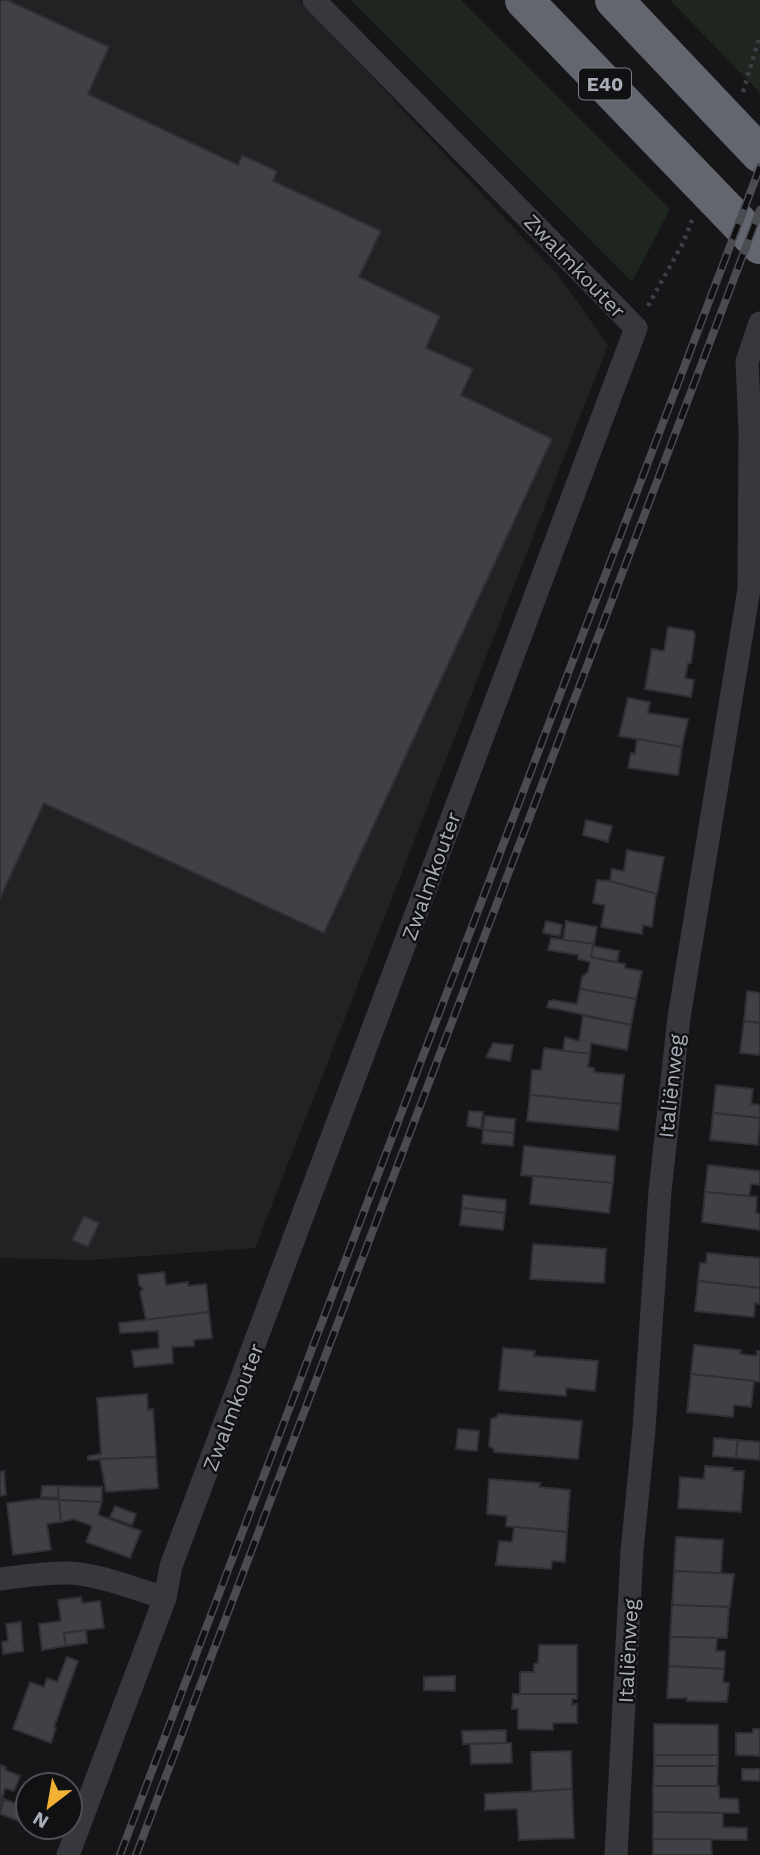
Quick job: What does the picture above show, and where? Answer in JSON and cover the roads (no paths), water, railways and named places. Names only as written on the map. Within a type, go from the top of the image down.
[{"type":"highway","name":"E40","points":[[524,0],[760,245]]},
{"type":"highway","points":[[614,0],[760,154]]},
{"type":"street","name":"Zwalmkouter","points":[[68,1855],[165,1598],[172,1566],[636,328],[314,0]]},
{"type":"street","name":"Italiënweg","points":[[616,1855],[632,1551],[644,1429],[660,1191],[679,1017],[749,589],[750,429],[747,362],[760,323]]},
{"type":"street","points":[[0,1579],[72,1573],[96,1577],[165,1598]]},
{"type":"railway","points":[[120,1855],[760,167]]},
{"type":"railway","points":[[136,1855],[760,210]]}]
